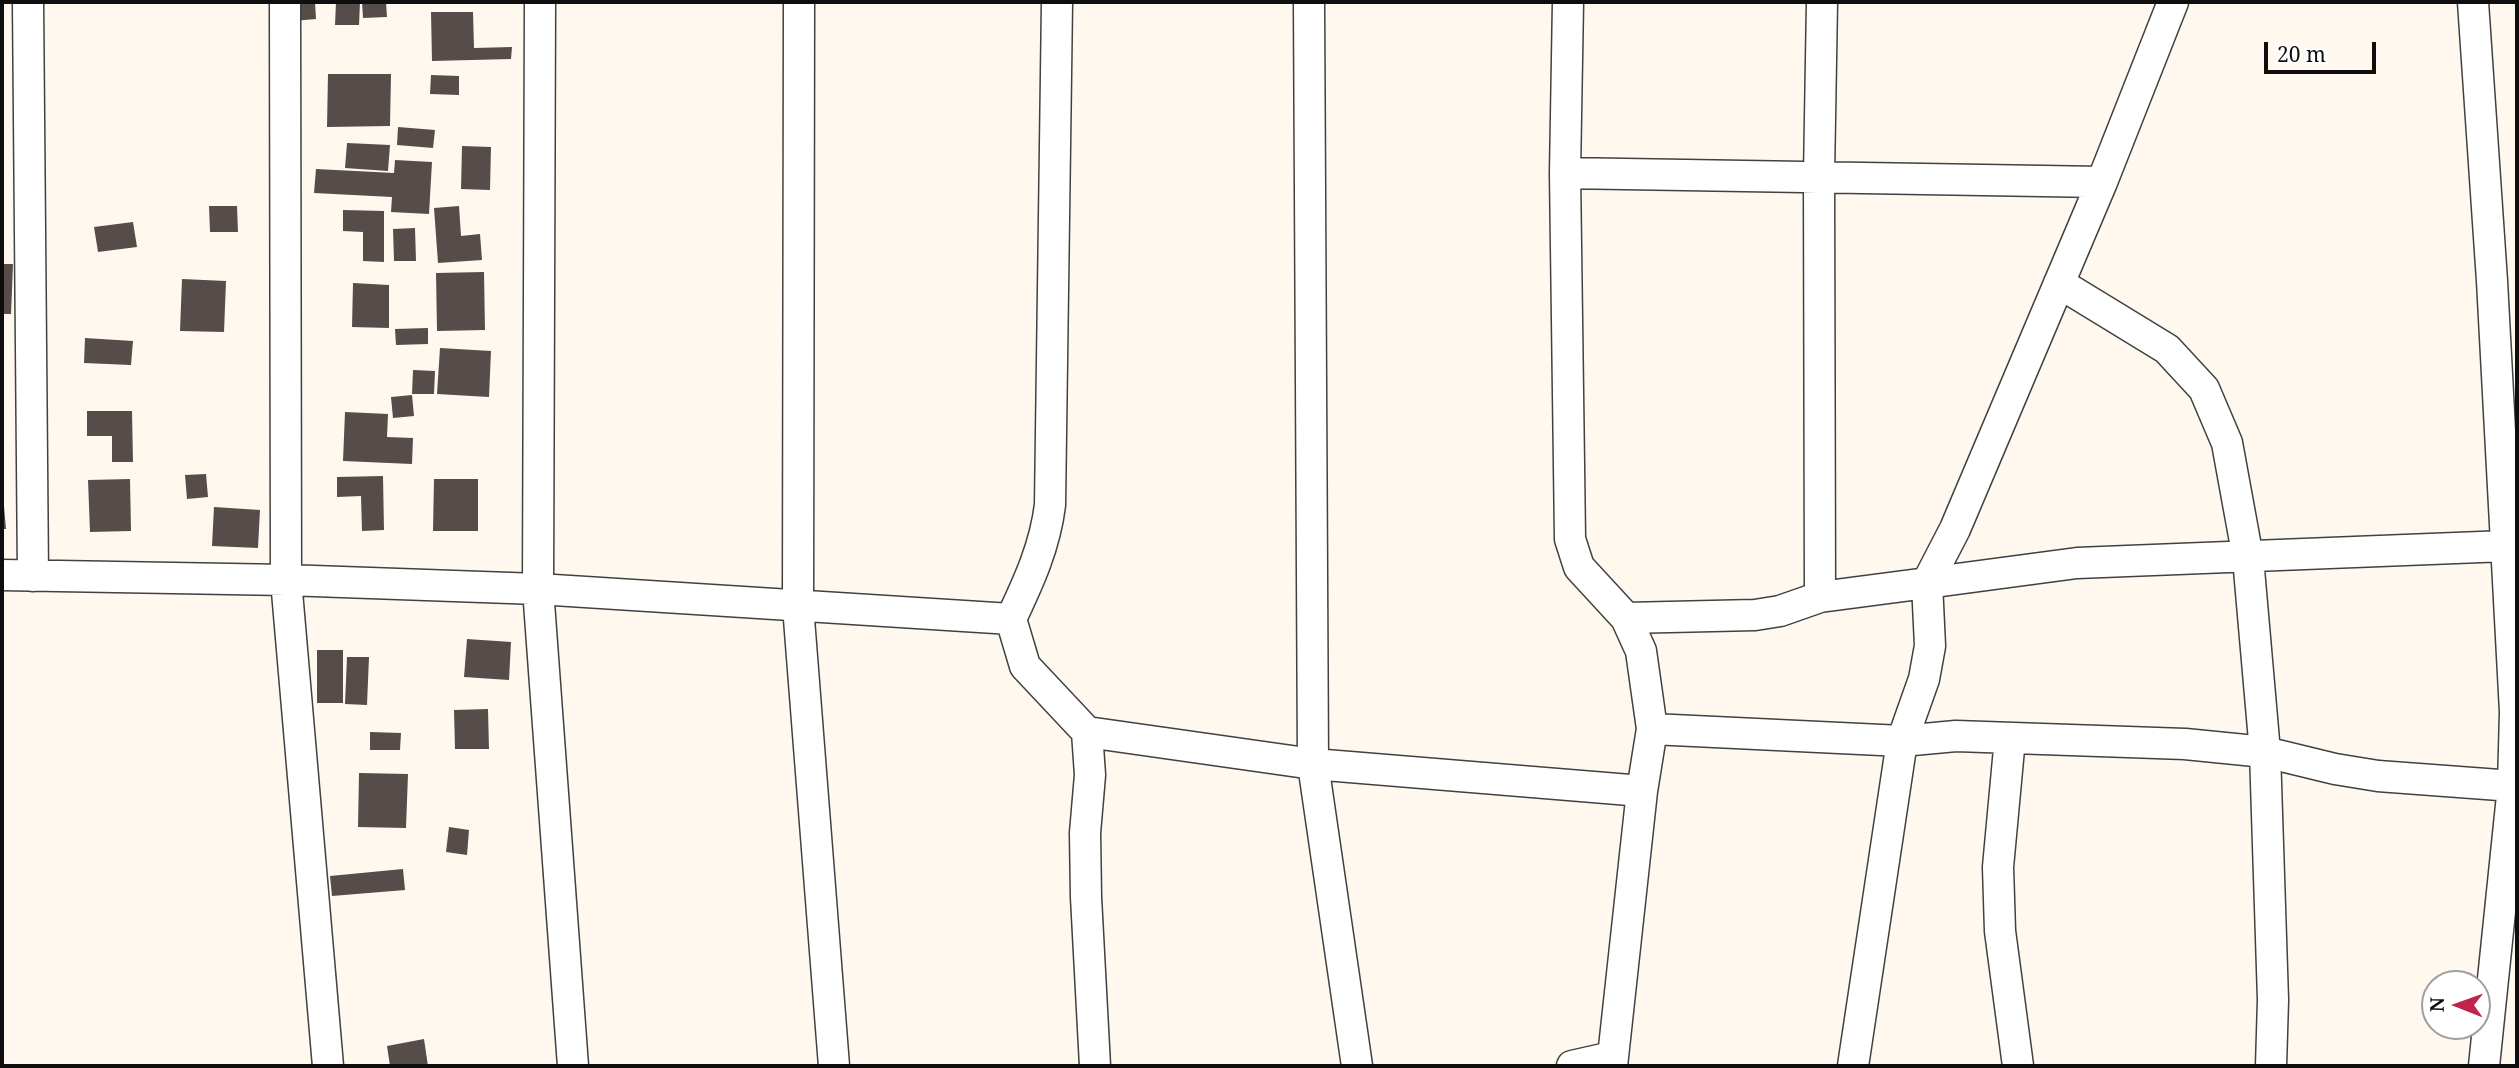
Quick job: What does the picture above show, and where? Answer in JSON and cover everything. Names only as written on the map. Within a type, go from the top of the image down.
[{"type":"street","points":[[28,2],[33,576]]},
{"type":"street","points":[[285,2],[286,580],[328,1066]]},
{"type":"street","points":[[540,2],[538,589],[573,1066]]},
{"type":"street","points":[[799,2],[798,606],[834,1066]]},
{"type":"street","points":[[1057,2],[1051,505],[1046,535],[1037,563],[1011,619],[1025,666],[1087,732],[1314,764],[1642,790]]},
{"type":"street","points":[[1309,2],[1314,764],[1357,1066]]},
{"type":"street","points":[[1568,2],[1565,173],[1570,539],[1579,567],[1626,618],[1640,651],[1652,729],[1642,790],[1612,1062],[1572,1066]]},
{"type":"street","points":[[1820,597],[1819,176],[1822,2]]},
{"type":"street","points":[[1853,1066],[1902,741],[1924,679],[1930,646],[1927,583],[1955,529],[2102,182],[2173,2]]},
{"type":"street","points":[[2473,2],[2514,646],[2515,712],[2513,786],[2484,1066]]},
{"type":"street","points":[[1565,173],[2102,182]]},
{"type":"street","points":[[2059,283],[2167,349],[2204,390],[2227,443],[2248,558],[2265,752],[2273,961],[2271,1066]]},
{"type":"street","points":[[1626,618],[1755,615],[1780,611],[1820,597],[2077,563],[2506,546]]},
{"type":"street","points":[[2,575],[286,580],[538,589],[1011,619]]},
{"type":"street","points":[[1652,729],[1902,741],[1956,736],[2185,744],[2265,752],[2378,776],[2513,786]]},
{"type":"street","points":[[1087,732],[1090,775],[1086,897],[1095,1066]]},
{"type":"street","points":[[2010,738],[1998,867],[2000,931],[2018,1066]]},
{"type":"building","points":[[292,2],[315,2],[316,19],[293,21]]},
{"type":"building","points":[[336,2],[360,2],[359,25],[335,25]]},
{"type":"building","points":[[362,2],[386,2],[387,17],[363,18]]},
{"type":"building","points":[[431,12],[473,12],[474,48],[512,47],[511,59],[432,61]]},
{"type":"building","points":[[328,74],[391,74],[390,126],[327,127]]},
{"type":"building","points":[[431,75],[459,76],[459,95],[430,94]]},
{"type":"building","points":[[398,127],[435,130],[433,148],[397,145]]},
{"type":"building","points":[[347,143],[390,145],[388,171],[345,168]]},
{"type":"building","points":[[462,146],[491,147],[490,190],[461,189]]},
{"type":"building","points":[[395,160],[432,162],[429,214],[391,212],[392,197],[314,193],[316,169],[394,173]]},
{"type":"building","points":[[209,206],[237,206],[238,232],[210,232]]},
{"type":"building","points":[[459,206],[461,236],[480,234],[482,260],[438,263],[434,208]]},
{"type":"building","points":[[343,210],[384,211],[384,262],[363,261],[363,232],[343,231]]},
{"type":"building","points":[[133,222],[137,247],[98,252],[94,227]]},
{"type":"building","points":[[415,228],[416,261],[394,261],[393,229]]},
{"type":"building","points":[[2,264],[13,264],[11,314],[2,314]]},
{"type":"building","points":[[484,272],[485,330],[437,331],[436,273]]},
{"type":"building","points":[[182,279],[226,281],[224,332],[180,331]]},
{"type":"building","points":[[353,283],[389,285],[389,328],[352,327]]},
{"type":"building","points":[[428,328],[428,344],[396,345],[395,329]]},
{"type":"building","points":[[85,338],[133,341],[131,365],[84,363]]},
{"type":"building","points":[[440,348],[491,351],[489,397],[437,394]]},
{"type":"building","points":[[413,370],[435,371],[434,394],[412,394]]},
{"type":"building","points":[[412,395],[414,416],[393,418],[391,397]]},
{"type":"building","points":[[87,411],[132,411],[133,462],[112,462],[112,436],[87,436]]},
{"type":"building","points":[[345,412],[388,414],[387,437],[413,438],[412,464],[343,461]]},
{"type":"building","points":[[206,474],[208,497],[187,499],[185,475]]},
{"type":"building","points":[[383,476],[384,530],[362,531],[361,496],[337,497],[337,477]]},
{"type":"building","points":[[130,479],[131,531],[90,532],[88,480]]},
{"type":"building","points":[[434,479],[478,479],[478,531],[433,531]]},
{"type":"building","points":[[4,506],[6,529],[2,529]]},
{"type":"building","points":[[214,507],[260,510],[258,548],[212,546]]},
{"type":"building","points":[[467,639],[511,642],[509,680],[464,677]]},
{"type":"building","points":[[317,650],[343,650],[343,703],[317,703]]},
{"type":"building","points":[[347,657],[369,657],[367,705],[345,704]]},
{"type":"building","points":[[488,709],[489,749],[455,749],[454,710]]},
{"type":"building","points":[[370,732],[401,733],[400,750],[370,750]]},
{"type":"building","points":[[359,773],[408,774],[406,828],[358,827]]},
{"type":"building","points":[[449,827],[469,830],[467,855],[446,852]]},
{"type":"building","points":[[403,869],[405,890],[332,896],[330,876]]},
{"type":"building","points":[[424,1039],[428,1066],[390,1066],[387,1046]]}]
